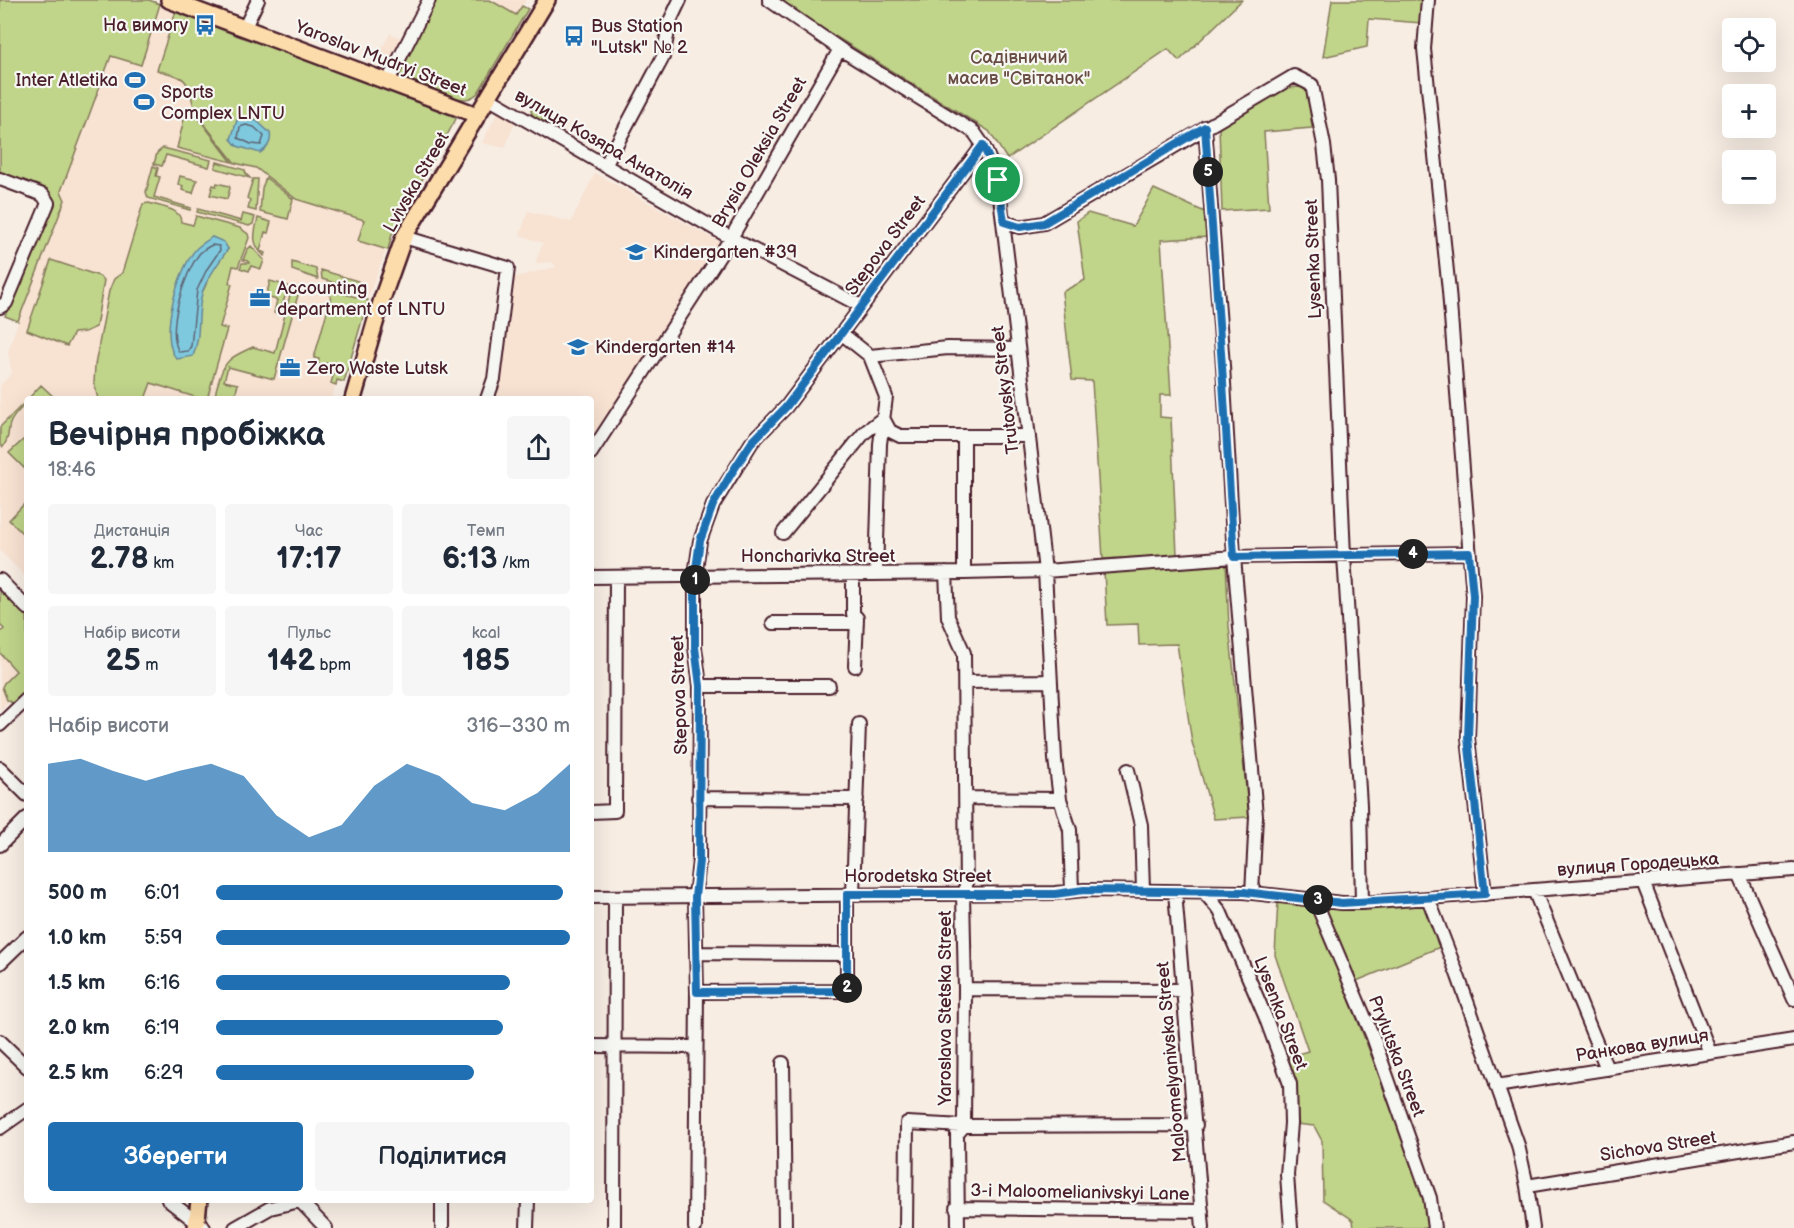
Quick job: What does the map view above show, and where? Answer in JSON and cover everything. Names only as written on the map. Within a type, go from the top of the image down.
[{"type":"main road","name":"Yaroslav Mudryi Street","points":[[169,0],[477,115]]},
{"type":"main road","name":"Lvivska Street","points":[[354,396],[382,299],[404,237],[547,0]]},
{"type":"main road","points":[[199,1203],[199,1226]]},
{"type":"street","points":[[245,27],[258,0]]},
{"type":"street","points":[[388,81],[429,0]]},
{"type":"street","points":[[605,166],[663,57],[670,21],[680,0]]},
{"type":"street","name":"Trutovsky Street","points":[[769,0],[840,49],[974,132],[983,145],[998,180],[1045,571],[1055,759],[1060,799],[1070,830],[1072,891]]},
{"type":"street","points":[[1428,0],[1424,50],[1449,291],[1473,596],[1468,738],[1485,894]]},
{"type":"street","name":"Brysia Oleksia Street","points":[[594,448],[731,238],[840,49]]},
{"type":"street","name":"Lysenka Street","points":[[1004,222],[1020,227],[1044,223],[1294,76],[1312,85],[1324,145],[1328,180],[1344,556],[1360,805],[1362,903]]},
{"type":"street","name":"вулиця Козяра Анатолія","points":[[488,98],[731,238],[861,306]]},
{"type":"street","points":[[1205,127],[1234,557],[1256,816],[1248,893]]},
{"type":"street","name":"Stepova Street","points":[[695,1228],[697,992],[695,897],[699,861],[700,686],[695,647],[695,575],[700,541],[713,505],[752,442],[786,407],[983,145]]},
{"type":"street","points":[[0,179],[43,195],[47,200],[47,206],[6,303],[0,307]]},
{"type":"street","points":[[404,237],[508,268],[494,379],[488,396]]},
{"type":"street","points":[[841,333],[870,356],[886,397],[880,444],[876,574]]},
{"type":"street","points":[[870,356],[948,348],[1018,349]]},
{"type":"street","points":[[883,418],[890,431],[900,436],[1029,436]]},
{"type":"street","points":[[783,533],[864,433],[883,418]]},
{"type":"street","points":[[964,436],[964,573]]},
{"type":"street","points":[[1045,571],[1234,557],[1469,553]]},
{"type":"street","name":"Honcharivka Street","points":[[594,577],[1045,571]]},
{"type":"street","name":"Yaroslava Stetska Street","points":[[946,573],[948,617],[964,653],[966,798],[964,1126],[957,1134],[958,1228]]},
{"type":"street","points":[[853,574],[853,614],[857,618],[855,666]]},
{"type":"street","points":[[594,812],[615,811],[616,577]]},
{"type":"street","points":[[0,580],[24,605]]},
{"type":"street","points":[[773,623],[857,623]]},
{"type":"street","points":[[964,682],[1050,681]]},
{"type":"street","points":[[700,686],[829,686]]},
{"type":"street","points":[[0,724],[24,702]]},
{"type":"street","points":[[697,992],[847,991],[859,724]]},
{"type":"street","points":[[0,768],[24,792]]},
{"type":"street","points":[[1128,770],[1141,825],[1143,890]]},
{"type":"street","points":[[698,798],[857,799]]},
{"type":"street","points":[[966,798],[1060,799]]},
{"type":"street","points":[[0,844],[24,821]]},
{"type":"street","name":"вулиця Городецька","points":[[1362,903],[1794,870]]},
{"type":"street","points":[[1739,874],[1794,999]]},
{"type":"street","points":[[1643,882],[1710,1053]]},
{"type":"street","name":"Horodetska Street","points":[[594,897],[1055,894],[1072,891],[1143,890],[1248,893],[1362,903]]},
{"type":"street","points":[[1534,890],[1606,1069]]},
{"type":"street","name":"Maloomelyanivska Street","points":[[1175,892],[1203,1228]]},
{"type":"street","name":"Lysenka Street","points":[[1204,892],[1220,911],[1265,1016],[1290,1084],[1291,1123],[1287,1175],[1291,1228]]},
{"type":"street","points":[[614,1228],[615,897]]},
{"type":"street","points":[[1428,898],[1518,1145],[1533,1228]]},
{"type":"street","name":"Prylutska Street","points":[[1315,900],[1373,1037],[1430,1198],[1434,1228]]},
{"type":"street","points":[[0,963],[24,940]]},
{"type":"street","points":[[696,953],[847,954]]},
{"type":"street","points":[[965,989],[1183,990]]},
{"type":"street","name":"Ранкова вулиця","points":[[1496,1086],[1794,1040]]},
{"type":"street","points":[[0,1041],[24,1064]]},
{"type":"street","points":[[594,1046],[695,1047]]},
{"type":"street","points":[[783,1063],[785,1228]]},
{"type":"street","points":[[0,1128],[24,1111]]},
{"type":"street","points":[[906,1228],[907,1123],[964,1126],[1196,1125]]},
{"type":"street","name":"Sichova Street","points":[[1527,1186],[1794,1142]]},
{"type":"street","points":[[172,1203],[199,1226]]},
{"type":"street","points":[[235,1228],[270,1208],[289,1203]]},
{"type":"street","points":[[303,1203],[326,1228]]},
{"type":"street","points":[[442,1203],[442,1228]]},
{"type":"street","points":[[527,1228],[528,1203]]},
{"type":"street","name":"3-i Maloomelianivskyi Lane","points":[[956,1208],[1202,1211]]},
{"type":"shaded area","points":[[0,0],[149,0],[456,119],[392,234],[369,295],[344,382],[337,381],[332,396],[24,396],[24,575],[0,551],[0,386],[12,373],[8,352],[65,200]]},
{"type":"shaded area","points":[[490,0],[526,0],[517,15]]},
{"type":"shaded area","points":[[390,33],[404,40],[389,70],[374,64]]},
{"type":"shaded area","points":[[498,112],[515,122],[505,148],[482,143]]},
{"type":"shaded area","points":[[595,173],[721,243],[594,434],[594,396],[496,396],[511,278],[556,267],[552,262],[535,263],[543,243],[520,235],[528,211],[571,222]]},
{"type":"shaded area","points":[[0,595],[24,619],[24,686],[0,710]]},
{"type":"green space","points":[[0,0],[149,0],[160,4],[141,65],[111,56],[61,191],[65,200],[18,321],[5,316],[51,203],[0,175]]},
{"type":"green space","points":[[432,0],[490,0],[516,15],[522,6],[528,9],[478,93],[471,98],[457,98],[395,74]]},
{"type":"green space","name":"Садівничий масив \"Світанок\"","points":[[780,0],[1242,0],[1179,61],[1168,49],[1007,159],[989,131]]},
{"type":"green space","points":[[1332,0],[1424,0],[1422,23],[1369,19],[1367,47],[1323,57]]},
{"type":"green space","points":[[176,11],[456,119],[392,234],[388,250],[358,241],[364,220],[296,199],[256,168],[235,163],[197,115],[185,81],[175,75],[157,70]]},
{"type":"green space","points":[[1302,87],[1308,93],[1312,128],[1264,132],[1269,208],[1222,211],[1219,128],[1282,88]]},
{"type":"green space","points":[[532,106],[553,117],[545,122],[534,118],[531,111]]},
{"type":"green space","points":[[187,107],[190,107],[232,162],[177,148]]},
{"type":"green space","points":[[163,148],[211,160],[209,167],[166,155],[162,166],[154,164],[157,153]]},
{"type":"green space","points":[[217,162],[245,170],[250,178],[215,168]]},
{"type":"green space","points":[[153,166],[158,168],[156,176],[160,177],[154,197],[191,208],[190,210],[148,198],[146,192]]},
{"type":"green space","points":[[180,176],[197,180],[193,193],[182,190],[183,186],[178,184]]},
{"type":"green space","points":[[266,178],[293,199],[288,219],[260,212],[262,188]]},
{"type":"green space","points":[[253,179],[258,179],[256,211],[248,209],[250,200],[247,198]]},
{"type":"green space","points":[[217,183],[229,186],[227,199],[210,195],[213,185],[216,186]]},
{"type":"green space","points":[[1154,189],[1205,212],[1208,237],[1161,240],[1171,395],[1160,395],[1160,417],[1171,418],[1177,555],[1103,559],[1092,381],[1072,380],[1062,292],[1085,280],[1077,221],[1088,213],[1133,226]]},
{"type":"green space","points":[[149,203],[174,211],[180,217],[181,222],[193,225],[196,216],[240,228],[248,234],[249,238],[238,267],[233,266],[229,283],[232,284],[220,327],[227,329],[208,396],[192,396],[151,383],[146,396],[97,396],[94,383],[95,365],[109,291],[114,279],[122,273],[143,204]],"holes":[[[212,237],[228,249],[212,271],[203,291]]]},
{"type":"green space","points":[[198,209],[241,221],[243,214],[255,217],[253,224],[249,226],[197,212]]},
{"type":"green space","points":[[258,218],[271,222],[268,233],[265,232],[260,251],[265,253],[264,256],[260,252],[255,243]]},
{"type":"green space","points":[[251,246],[264,260],[261,269],[251,266],[249,271],[240,268],[242,263],[249,263],[243,260]]},
{"type":"green space","points":[[51,260],[99,276],[104,280],[96,327],[85,332],[74,333],[67,346],[27,330]]},
{"type":"green space","points":[[292,262],[316,269],[318,279],[292,270]]},
{"type":"green space","points":[[321,270],[358,281],[361,291],[322,279]]},
{"type":"green space","points":[[270,281],[288,286],[280,314],[274,313],[277,300],[266,297]]},
{"type":"green space","points":[[294,287],[300,288],[274,379],[228,367],[224,381],[238,384],[235,396],[216,396],[221,373],[231,359],[253,347],[275,353]]},
{"type":"green space","points":[[329,290],[368,300],[344,382],[337,380],[336,385],[331,383],[334,373],[328,371],[330,364],[326,363],[324,366],[318,364],[319,359],[314,358],[331,297]]},
{"type":"green space","points":[[41,385],[53,396],[31,396]]},
{"type":"green space","points":[[24,403],[11,421],[8,437],[3,447],[0,444],[0,427]]},
{"type":"green space","points":[[24,440],[24,468],[9,453]]},
{"type":"green space","points":[[24,504],[24,535],[9,520]]},
{"type":"green space","points":[[1226,564],[1229,626],[1249,817],[1214,819],[1192,742],[1177,644],[1139,645],[1138,624],[1107,625],[1104,571]]},
{"type":"green space","points":[[0,590],[24,613],[24,696],[14,704],[7,700],[2,687],[16,671],[0,653],[0,633],[4,629],[0,625]]},
{"type":"green space","points":[[1278,900],[1312,903],[1427,1199],[1431,1228],[1354,1228],[1353,1220],[1323,1200],[1322,1141],[1314,1126],[1296,1124],[1294,1085],[1287,1057],[1308,1051],[1275,955]]},
{"type":"green space","points":[[1424,903],[1440,947],[1354,982],[1320,904]]},
{"type":"water","points":[[237,120],[257,121],[270,133],[269,144],[260,153],[237,146],[231,139]]},
{"type":"water","points":[[212,237],[224,242],[228,249],[203,290],[193,356],[177,359],[171,349],[169,336],[177,286],[190,257],[197,248]]},
{"type":"place","name":"На вимогу","points":[[205,25]]},
{"type":"place","name":"Bus Station \"Lutsk\" № 2","points":[[574,36]]},
{"type":"place","name":"Inter Atletika","points":[[135,80]]},
{"type":"place","name":"Sports Complex LNTU","points":[[144,102]]},
{"type":"place","name":"Kindergarten #39","points":[[636,252]]},
{"type":"place","name":"Accounting department of LNTU","points":[[260,298]]},
{"type":"place","name":"Kindergarten #14","points":[[578,347]]},
{"type":"place","name":"Zero Waste Lutsk","points":[[290,368]]},
{"type":"route","points":[[1205,127],[1234,557],[1469,553],[1473,596],[1468,738],[1485,894],[1342,903],[1244,892],[1143,890],[1084,890],[1055,894],[847,894],[847,991],[697,992],[695,897],[699,861],[700,686],[695,647],[695,575],[700,541],[713,505],[752,442],[786,407],[983,145],[998,180],[1004,222],[1020,227],[1044,223],[1205,127]]}]
